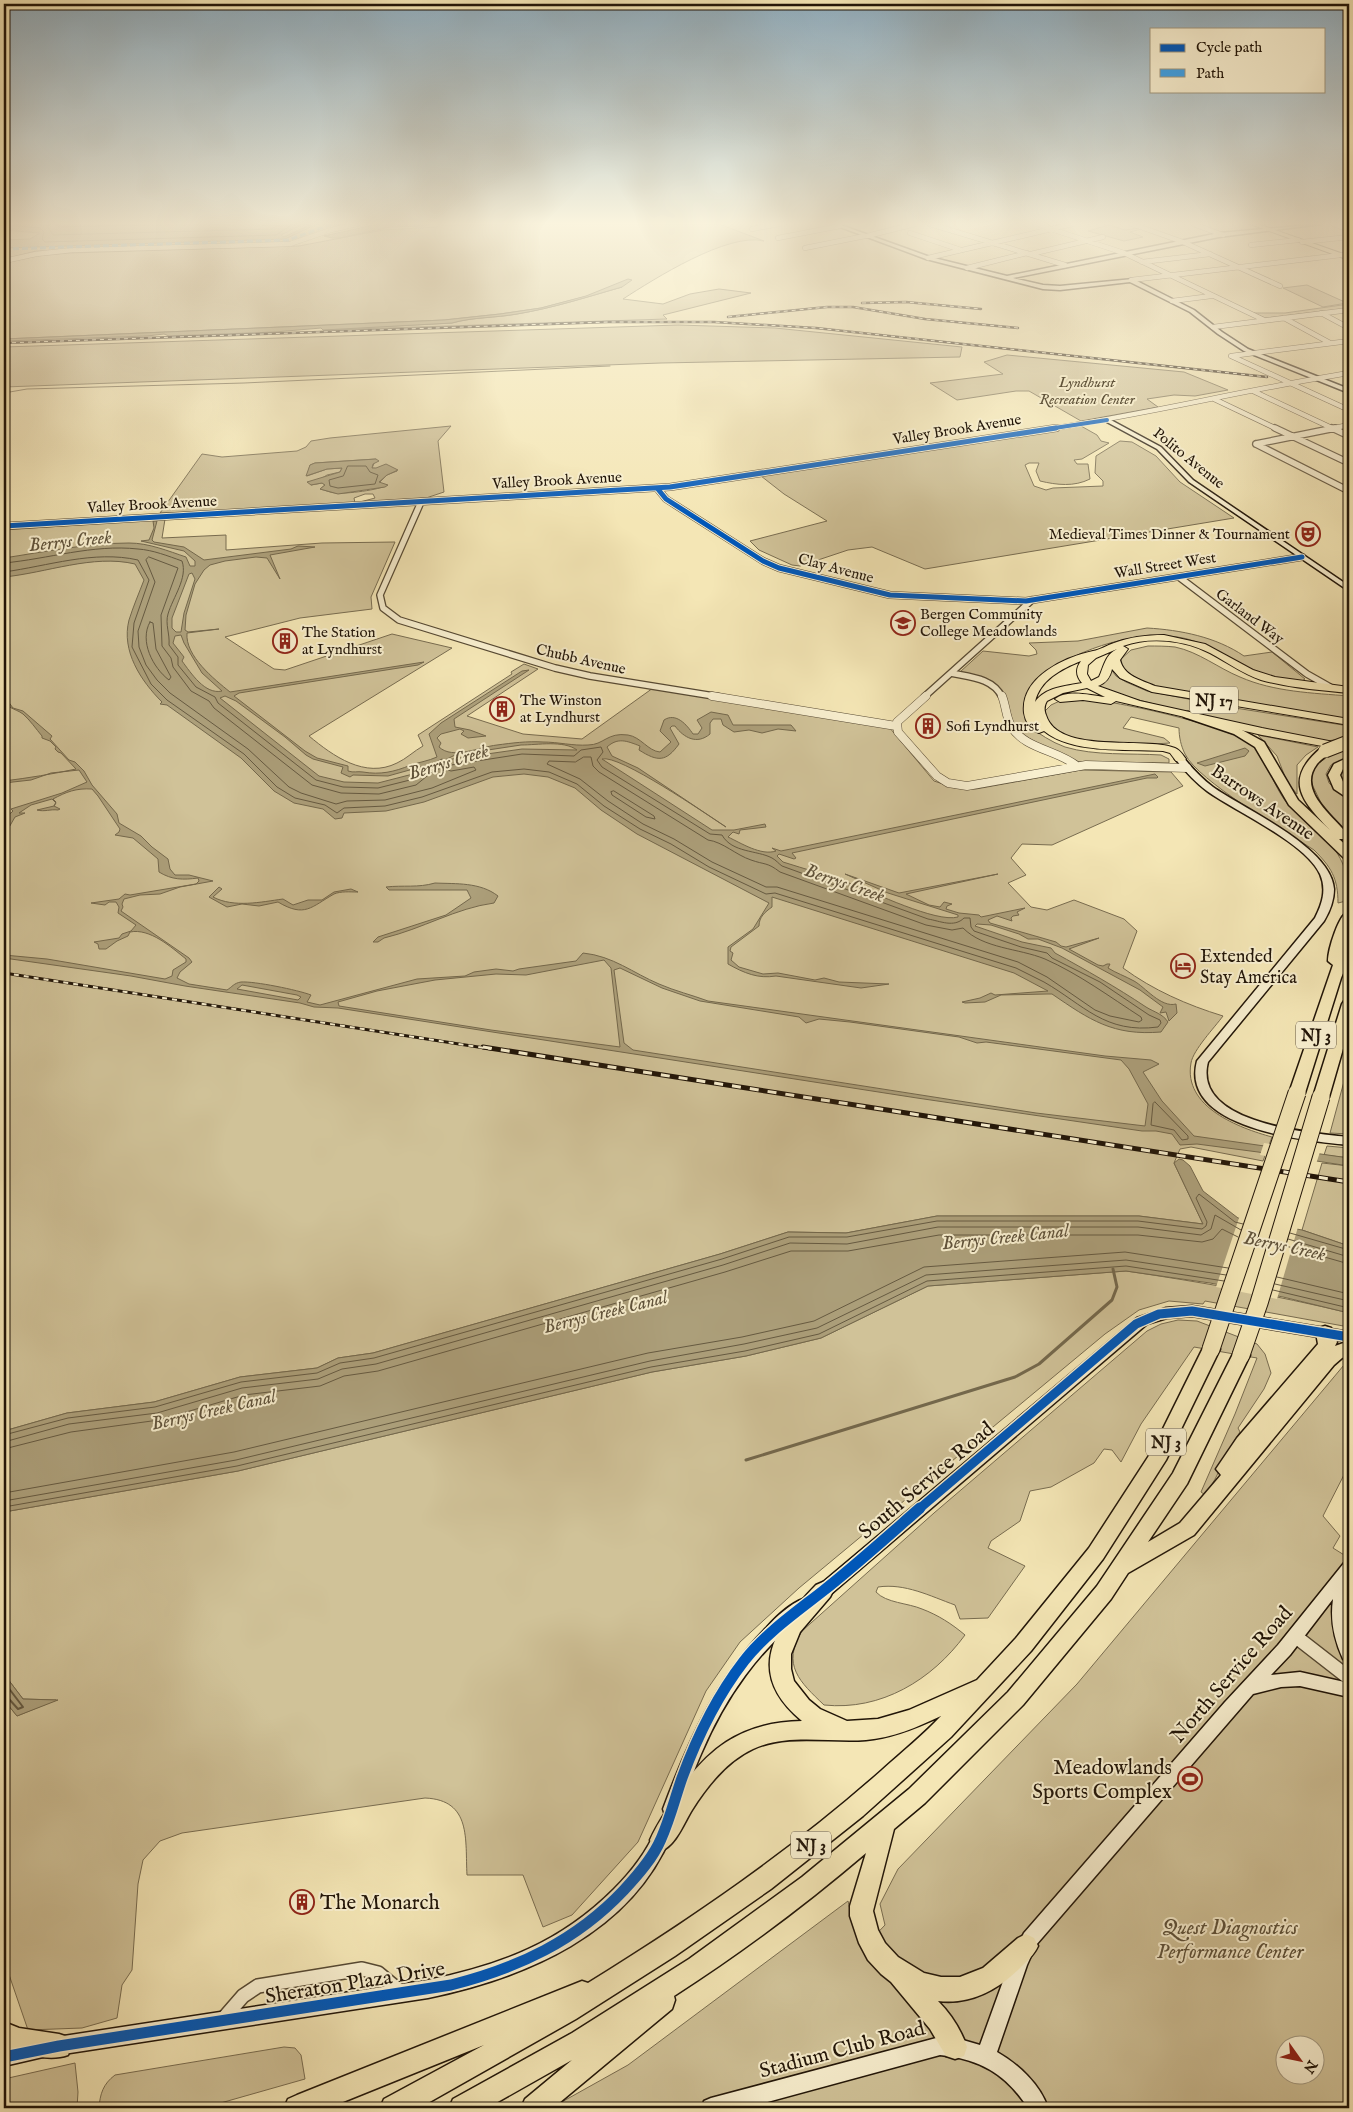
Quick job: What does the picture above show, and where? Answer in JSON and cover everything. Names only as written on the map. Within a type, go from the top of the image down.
[{"type":"highway","points":[[1183,714],[1238,732],[1260,745],[1265,750],[1284,790],[1293,802],[1349,855]]},
{"type":"highway","points":[[1349,744],[1325,752],[1308,768],[1305,778],[1306,788],[1315,806],[1349,843]]},
{"type":"highway","points":[[1349,761],[1338,767],[1334,775],[1338,786],[1349,795]]},
{"type":"highway","points":[[1334,978],[1335,953],[1349,915]]},
{"type":"highway","name":"NJ 3","points":[[393,2108],[458,2076],[617,1980],[723,1911],[827,1832],[918,1754],[986,1686],[1064,1596],[1122,1515],[1177,1422],[1210,1350],[1228,1302],[1334,978],[1349,944]]},
{"type":"highway","name":"NJ 3","points":[[462,2108],[582,2040],[713,1956],[807,1887],[884,1824],[953,1760],[1007,1706],[1065,1640],[1121,1568],[1160,1512],[1216,1414],[1241,1355],[1261,1297],[1349,1004]]},
{"type":"highway","points":[[1211,1500],[1230,1462],[1238,1451],[1326,1347],[1328,1342],[1325,1333]]},
{"type":"highway","points":[[1121,1568],[1187,1529],[1328,1360],[1336,1353],[1349,1348]]},
{"type":"highway","points":[[823,1592],[797,1621],[785,1638],[780,1656],[781,1674],[788,1692],[807,1713],[831,1726],[851,1730]]},
{"type":"highway","points":[[660,1840],[702,1775],[732,1749],[761,1736],[779,1732],[867,1730],[891,1726],[986,1686]]},
{"type":"highway","points":[[884,1824],[870,1880],[864,1894],[862,1916],[866,1932],[874,1947],[940,2020],[955,2047]]},
{"type":"highway","points":[[897,1972],[910,1980],[935,1988],[964,1988],[988,1979],[1026,1946]]},
{"type":"highway","points":[[534,2108],[545,2101],[713,1956]]},
{"type":"highway","points":[[296,2108],[617,1980]]},
{"type":"highway","points":[[4,2034],[20,2040],[59,2046]]},
{"type":"main road","name":"NJ 17","points":[[1349,691],[1298,684],[1257,675],[1209,650],[1180,641],[1143,639],[1113,646],[1094,656],[1084,664],[1082,674],[1089,685],[1114,696],[1183,714],[1349,744]]},
{"type":"main road","name":"NJ 17","points":[[1349,691],[1290,688],[1263,682],[1244,675],[1202,653],[1185,647],[1155,643],[1133,646],[1119,654],[1115,665],[1124,676],[1143,686],[1184,695],[1349,722]]},
{"type":"main road","points":[[1113,646],[1067,663],[1044,678],[1030,700],[1028,711],[1032,723],[1048,737],[1075,747],[1094,750],[1162,752],[1184,764]]},
{"type":"main road","points":[[1133,646],[1113,655],[1108,661],[1103,679],[1089,685],[1059,691],[1046,696],[1040,704],[1039,717],[1049,730],[1068,739],[1094,745],[1163,748],[1174,752],[1184,764]]},
{"type":"main road","points":[[1039,717],[1041,709],[1048,703],[1073,697],[1094,698],[1183,714]]},
{"type":"street","points":[[1207,323],[1252,353],[1349,391]]},
{"type":"street","points":[[1213,327],[1245,323]]},
{"type":"street","points":[[1292,323],[1330,343]]},
{"type":"street","points":[[1349,340],[1231,356],[1349,410]]},
{"type":"street","name":"Valley Brook Avenue","points":[[4,526],[657,488],[1107,420],[1349,373]]},
{"type":"street","points":[[1253,391],[1349,436]]},
{"type":"street","points":[[1214,398],[1349,463]]},
{"type":"street","name":"Polito Avenue","points":[[1107,420],[1159,448],[1191,481],[1349,590]]},
{"type":"street","points":[[1349,424],[1256,444],[1349,491]]},
{"type":"street","name":"Clay Avenue","points":[[657,488],[666,499],[755,557],[779,568],[890,595],[1008,601],[1032,600]]},
{"type":"street","name":"Chubb Avenue","points":[[421,502],[380,595],[383,608],[399,620],[555,668],[590,676],[896,726]]},
{"type":"street","name":"Wall Street West","points":[[1032,600],[1302,557]]},
{"type":"street","name":"Garland Way","points":[[1179,577],[1306,674],[1320,683],[1334,688]]},
{"type":"street","points":[[1032,600],[899,719],[896,726],[900,734],[936,774],[944,781],[954,785],[972,786],[1078,766],[1184,764]]},
{"type":"street","points":[[951,672],[979,679],[996,688],[1002,696],[1008,723],[1018,738],[1068,758],[1078,766]]},
{"type":"street","points":[[1298,684],[1310,680],[1306,674]]},
{"type":"street","name":"Barrows Avenue","points":[[1184,764],[1209,788],[1306,851],[1323,871],[1330,892],[1327,907],[1311,932],[1203,1061],[1200,1073],[1203,1085],[1215,1102],[1244,1121],[1274,1130],[1349,1141]]},
{"type":"street","name":"South Service Road","points":[[660,1840],[688,1764],[715,1706],[735,1672],[770,1632],[790,1615],[823,1592],[1142,1321],[1166,1313],[1192,1311],[1325,1333]]},
{"type":"street","points":[[1325,1333],[1349,1337]]},
{"type":"street","points":[[1348,1569],[1338,1614],[1341,1634],[1349,1654]]},
{"type":"street","name":"North Service Road","points":[[986,2056],[1026,1946],[1295,1636],[1348,1569]]},
{"type":"street","points":[[1295,1636],[1349,1678]]},
{"type":"street","points":[[1249,1688],[1281,1680],[1300,1679],[1349,1690]]},
{"type":"street","name":"Sheraton Plaza Drive","points":[[4,2057],[59,2046],[452,1985],[520,1965],[552,1949],[587,1926],[617,1899],[640,1874],[660,1840]]},
{"type":"street","points":[[222,2020],[248,1990],[258,1986],[362,1969],[378,1973],[402,1993]]},
{"type":"street","name":"Stadium Club Road","points":[[710,2108],[940,2046],[955,2047],[986,2056],[1020,2080],[1039,2108]]},
{"type":"green space","points":[[4,323],[385,323],[4,339]]},
{"type":"green space","points":[[452,323],[556,323],[323,330]]},
{"type":"green space","points":[[678,325],[775,328],[962,347],[960,357],[661,363],[4,387],[4,347]]},
{"type":"green space","name":"Lyndhurst Recreation Center","points":[[1007,355],[1184,372],[1228,390],[1195,396],[1174,395],[1147,399],[1158,407],[1081,421],[1029,391],[1016,391],[957,400],[930,383],[1003,374],[984,362]]},
{"type":"green space","points":[[451,426],[438,441],[444,492],[426,498],[360,502],[375,498],[373,494],[365,494],[354,498],[355,503],[160,513],[202,454],[222,457],[297,451],[306,447],[311,441]],"holes":[[[376,459],[372,468],[397,471],[387,475],[379,483],[387,485],[383,487],[347,493],[334,493],[320,489],[325,485],[322,483],[311,485],[327,475],[340,472],[342,468],[327,469],[307,476],[310,465],[315,463]]]},
{"type":"green space","points":[[1081,426],[1097,435],[1101,441],[1109,443],[1082,459],[1074,460],[1077,464],[1088,464],[1090,479],[1084,482],[1065,484],[1040,481],[1036,471],[1039,463],[1029,463],[1025,465],[1034,486],[1046,490],[1053,488],[1103,486],[1103,481],[1095,473],[1096,456],[1120,441],[1132,442],[1156,456],[1180,482],[1234,518],[925,569],[872,547],[848,550],[800,566],[792,565],[759,550],[750,541],[827,521],[784,494],[761,476]]},
{"type":"green space","points":[[165,519],[162,538],[226,535],[226,550],[322,543],[395,542],[371,597],[372,609],[300,618],[225,637],[274,669],[285,670],[392,634],[452,648],[309,736],[339,758],[361,767],[385,767],[404,759],[423,746],[418,735],[512,674],[511,672],[524,664],[538,669],[467,716],[523,734],[582,739],[653,688],[889,727],[934,781],[955,788],[976,789],[1081,770],[1171,772],[1183,786],[1052,845],[1022,844],[1011,858],[1026,875],[1008,883],[1031,907],[1047,910],[1074,900],[1124,919],[1137,931],[1123,968],[1171,996],[1223,1016],[1200,1045],[1193,1058],[1191,1078],[1196,1092],[1204,1103],[1216,1113],[1244,1128],[1272,1137],[1263,1161],[1191,1147],[1180,1149],[1174,1163],[1203,1224],[1139,1216],[937,1216],[846,1233],[788,1232],[720,1254],[373,1353],[338,1358],[317,1368],[240,1377],[154,1402],[67,1413],[4,1431],[4,530]]},
{"type":"green space","points":[[1147,628],[1173,631],[1210,639],[1244,656],[1272,652],[1305,679],[1300,682],[1264,674],[1202,644],[1177,637],[1140,637],[1120,640],[1083,652],[1052,669],[1032,687],[1028,693],[1025,708],[1028,726],[1050,740],[1076,750],[1100,753],[1161,755],[1169,759],[1169,763],[1079,762],[1025,736],[1013,723],[1006,697],[1001,690],[993,684],[960,672],[983,651],[1029,656],[1037,654],[1036,650],[1029,643],[1078,641]]},
{"type":"green space","points":[[1148,646],[1184,649],[1240,677],[1266,686],[1294,691],[1349,696],[1349,719],[1194,696],[1149,684],[1123,669],[1121,659],[1131,650]]},
{"type":"green space","points":[[1110,668],[1116,676],[1147,691],[1229,707],[1349,726],[1349,737],[1328,741],[1280,733],[1116,694],[1098,686],[1108,679]]},
{"type":"green space","points":[[1064,699],[1120,704],[1174,716],[1226,732],[1245,740],[1257,748],[1284,800],[1325,839],[1340,858],[1345,870],[1347,884],[1346,901],[1338,903],[1335,880],[1325,862],[1314,850],[1224,791],[1193,765],[1182,748],[1179,728],[1131,717],[1123,728],[1164,738],[1170,743],[1107,744],[1074,738],[1060,733],[1050,726],[1044,712],[1051,705]]},
{"type":"green space","points":[[1258,735],[1318,747],[1306,755],[1297,765],[1297,794],[1287,782],[1277,756]]},
{"type":"green space","points":[[1337,750],[1349,753],[1349,757],[1331,765],[1326,774],[1329,783],[1349,801],[1349,836],[1322,805],[1310,780],[1316,765]]},
{"type":"green space","points":[[1349,1063],[1349,1134],[1330,1133]]},
{"type":"green space","points":[[1327,1146],[1349,1148],[1349,1158],[1324,1155]]},
{"type":"green space","points":[[1322,1163],[1349,1166],[1349,1246],[1302,1230]]},
{"type":"green space","points":[[1126,1271],[1238,1289],[1349,1313],[1349,1327],[1205,1301],[1203,1304],[1169,1301],[1139,1310],[1105,1334],[799,1588],[740,1642],[706,1691],[638,1842],[572,1915],[543,1927],[523,1875],[467,1875],[463,1824],[451,1806],[440,1800],[425,1798],[182,1833],[160,1841],[143,1860],[138,1884],[132,1970],[122,1985],[117,2018],[82,2028],[28,2030],[4,1960],[4,1700],[17,1716],[56,1700],[23,1699],[4,1674],[4,1512],[238,1471],[652,1372],[746,1356],[821,1338],[928,1286]]},
{"type":"green space","points":[[1178,1320],[1197,1321],[1257,1344],[1265,1354],[1271,1373],[1264,1389],[1238,1428],[1240,1432],[1205,1495],[1201,1492],[1257,1358],[1194,1347],[1141,1424],[1121,1462],[1112,1450],[1104,1449],[1094,1463],[1051,1487],[1030,1491],[1020,1521],[991,1541],[988,1548],[1025,1566],[988,1618],[960,1619],[955,1605],[927,1594],[898,1587],[878,1587],[876,1592],[880,1596],[934,1614],[965,1635],[937,1666],[921,1679],[904,1689],[865,1703],[845,1706],[824,1705],[807,1689],[796,1672],[793,1663],[796,1643],[802,1631],[934,1513],[1147,1331],[1161,1324]]},
{"type":"green space","name":"Meadowlands Sports Complex","points":[[1349,1359],[1349,1465],[1323,1516],[1340,1536],[1333,1548],[1349,1558],[1349,2108],[551,2108],[628,2065],[848,1901],[856,1936],[864,1947],[885,1925],[880,1904],[898,1869],[1077,1684]]},
{"type":"green space","points":[[284,2047],[295,2048],[301,2055],[305,2079],[203,2108],[99,2108],[103,2090],[115,2075]]},
{"type":"green space","points":[[75,2063],[78,2092],[77,2108],[4,2108],[4,2079]]},
{"type":"water","points":[[385,323],[454,323],[169,336],[164,334],[4,341],[4,339]]},
{"type":"water","points":[[376,459],[379,461],[373,464],[372,468],[386,464],[398,470],[387,475],[379,482],[388,485],[385,487],[338,494],[320,489],[325,485],[322,483],[311,485],[307,482],[340,472],[342,468],[327,469],[306,476],[310,465],[315,463]]},
{"type":"water","name":"Berrys Creek","points":[[153,521],[157,521],[152,540],[154,542],[184,547],[204,560],[291,549],[298,546],[315,547],[270,555],[280,579],[267,558],[256,557],[210,565],[204,570],[195,584],[186,615],[185,630],[188,632],[219,629],[187,633],[188,642],[202,666],[230,692],[424,662],[418,665],[239,693],[234,696],[305,751],[317,758],[348,766],[348,771],[350,772],[387,772],[437,757],[429,734],[441,723],[522,671],[529,670],[454,719],[455,727],[486,736],[468,738],[461,734],[464,731],[460,729],[441,734],[437,738],[441,743],[439,747],[445,751],[459,753],[497,745],[525,742],[588,745],[598,743],[615,735],[628,735],[637,738],[652,749],[660,752],[671,742],[660,731],[664,720],[668,718],[681,721],[693,734],[698,734],[702,728],[697,720],[711,712],[728,715],[733,725],[791,725],[796,731],[778,729],[762,733],[749,730],[734,732],[723,725],[721,719],[713,719],[710,723],[710,734],[700,739],[691,739],[682,734],[675,726],[672,726],[670,728],[679,744],[670,754],[661,758],[651,757],[639,750],[640,746],[627,741],[615,742],[607,747],[612,756],[638,768],[726,827],[643,775],[611,760],[602,759],[712,830],[734,830],[765,824],[766,827],[740,830],[739,834],[733,832],[728,837],[764,852],[776,851],[772,848],[781,851],[1155,774],[1157,778],[1147,778],[792,853],[796,858],[794,859],[779,854],[777,856],[783,862],[849,883],[920,911],[948,918],[958,917],[958,915],[888,893],[845,874],[899,893],[998,874],[906,894],[929,905],[940,907],[944,902],[952,904],[947,906],[946,909],[959,913],[979,915],[981,917],[1025,908],[1017,912],[1019,915],[1011,918],[1012,921],[997,916],[988,920],[990,923],[1056,942],[1061,946],[1066,947],[1099,938],[1069,949],[1098,965],[1110,964],[1108,968],[1134,981],[1159,1000],[1165,1003],[1176,1004],[1177,1013],[1169,1021],[1166,1012],[1160,1013],[1163,1007],[1140,990],[1062,948],[1038,939],[1028,939],[991,925],[977,924],[975,926],[1022,942],[1051,948],[1055,953],[1161,1015],[1168,1022],[1161,1032],[1144,1033],[1115,1029],[1091,1019],[1052,994],[1001,995],[985,1002],[965,1003],[962,1002],[980,998],[991,993],[995,995],[1048,991],[1014,973],[772,897],[772,907],[763,915],[759,926],[731,947],[730,951],[733,953],[731,960],[739,967],[763,974],[778,973],[815,980],[824,978],[839,982],[889,984],[861,988],[745,973],[728,964],[728,947],[753,929],[769,903],[637,834],[601,810],[575,788],[548,777],[524,774],[493,777],[424,802],[386,811],[344,813],[342,818],[335,819],[323,809],[294,803],[274,791],[241,758],[167,705],[160,704],[162,702],[140,675],[130,654],[127,632],[129,620],[144,580],[135,564],[103,561],[4,577],[4,558],[66,548],[114,543],[144,544],[186,557],[190,566],[195,566],[195,561],[184,551],[141,541],[149,540],[154,528]],"holes":[[[192,573],[195,579],[184,613],[181,632],[176,632],[172,628],[172,618],[189,574]],[[181,635],[202,673],[222,691],[210,690],[194,677],[182,661],[184,657],[173,643],[175,636]],[[225,696],[236,701],[306,755],[313,759],[343,767],[341,773],[350,777],[353,775],[388,776],[424,766],[413,774],[378,783],[344,782],[319,776],[220,698]],[[542,744],[565,745],[577,750],[522,749],[445,760],[455,755],[521,745]]]},
{"type":"water","points":[[4,696],[13,708],[23,711],[52,736],[50,739],[69,760],[75,762],[84,771],[92,785],[117,814],[119,823],[141,836],[168,859],[170,869],[175,875],[189,875],[213,881],[180,887],[160,894],[140,895],[124,899],[122,904],[121,911],[189,958],[192,962],[180,972],[177,978],[189,984],[227,990],[241,982],[265,984],[311,995],[307,1002],[320,1005],[417,979],[465,976],[474,972],[496,969],[513,971],[576,961],[583,953],[604,958],[671,989],[708,1001],[1105,1056],[1151,1060],[1159,1064],[1143,1072],[1162,1101],[1194,1136],[1349,1158],[1349,1166],[1197,1144],[1180,1145],[1172,1134],[1156,1131],[1142,1131],[917,1098],[4,958],[4,955],[47,959],[165,979],[172,976],[173,970],[186,962],[186,959],[153,936],[138,932],[130,932],[128,936],[106,949],[99,949],[98,944],[94,942],[119,938],[122,934],[131,931],[136,925],[118,913],[119,907],[116,902],[109,902],[105,905],[91,903],[119,899],[125,894],[130,895],[196,884],[199,881],[198,878],[178,879],[164,875],[159,872],[158,859],[133,838],[115,835],[120,829],[92,789],[67,792],[53,799],[56,803],[52,799],[31,805],[19,813],[25,813],[15,817],[4,836],[4,823],[7,818],[4,818],[4,816],[13,811],[11,809],[62,793],[87,782],[79,770],[62,772],[76,769],[55,749],[56,747],[50,741],[42,738],[26,716],[8,706]],"holes":[[[604,960],[611,968],[620,1047],[491,1030],[339,1006],[338,1002],[377,991],[435,980],[496,974],[526,975]],[[620,968],[662,988],[700,1001],[799,1017],[806,1023],[819,1019],[850,1022],[959,1037],[977,1043],[986,1042],[1121,1060],[1129,1069],[1148,1104],[1145,1126],[1036,1113],[633,1050],[624,1043],[614,970]],[[242,985],[297,995],[301,997],[298,1000],[237,989]]]},
{"type":"water","points":[[1245,748],[1249,751],[1245,756],[1205,766],[1197,763]]},
{"type":"water","points":[[46,775],[31,780],[4,783],[4,781]]},
{"type":"water","points":[[54,806],[60,809],[45,811],[37,810]]},
{"type":"water","points":[[435,883],[476,886],[491,891],[498,896],[494,903],[466,909],[384,938],[378,942],[373,942],[378,937],[446,915],[471,898],[467,890],[389,890],[386,887]]},
{"type":"water","points":[[219,887],[222,889],[213,897],[221,900],[257,903],[283,899],[293,905],[308,900],[322,900],[334,892],[351,889],[358,892],[337,893],[308,909],[302,910],[287,907],[278,902],[259,906],[242,904],[227,907],[209,897]]},
{"type":"water","points":[[1179,1159],[1190,1166],[1203,1191],[1238,1218],[1302,1230],[1349,1246],[1349,1313],[1283,1297],[1210,1283],[1126,1271],[928,1286],[821,1338],[746,1356],[652,1372],[238,1471],[4,1512],[4,1431],[67,1413],[154,1402],[240,1377],[317,1368],[338,1358],[373,1353],[720,1254],[788,1232],[846,1233],[937,1216],[1139,1216],[1203,1224],[1174,1163]]},
{"type":"water","points":[[4,1674],[23,1699],[58,1700],[17,1716],[4,1700]]},
{"type":"pier","points":[[1264,1143],[1320,1152],[1316,1164],[1260,1155]]},
{"type":"pier","points":[[1240,1215],[1298,1227],[1277,1299],[1216,1287]]},
{"type":"waterway","points":[[4,393],[27,389],[244,383],[610,366]]},
{"type":"waterway","points":[[746,1460],[1015,1377],[1039,1364],[1112,1300],[1117,1287],[1113,1269]]},
{"type":"railway","points":[[4,343],[592,323]]},
{"type":"railway","points":[[724,323],[816,328],[1267,377]]},
{"type":"railway","points":[[962,323],[1018,328]]},
{"type":"railway","points":[[4,973],[491,1049]]},
{"type":"railway","points":[[483,1047],[1349,1182]]},
{"type":"cycle path","points":[[4,526],[670,487],[1107,420]]},
{"type":"cycle path","points":[[657,488],[666,499],[763,561],[779,568],[890,595],[1026,601],[1302,557]]},
{"type":"cycle path","points":[[4,2057],[59,2046],[451,1985],[502,1971],[549,1950],[591,1921],[611,1904],[643,1869],[661,1839],[693,1751],[719,1698],[735,1673],[764,1638],[823,1591],[1136,1324],[1159,1314],[1192,1311],[1349,1337]]},
{"type":"place","name":"Medieval Times Dinner & Tournament","points":[[1308,534]]},
{"type":"place","name":"Bergen Community College Meadowlands","points":[[903,623]]},
{"type":"place","name":"The Station at Lyndhurst","points":[[285,641]]},
{"type":"place","name":"The Winston at Lyndhurst","points":[[502,709]]},
{"type":"place","name":"Sofi Lyndhurst","points":[[928,726]]},
{"type":"place","name":"Extended Stay America","points":[[1183,966]]},
{"type":"place","name":"Meadowlands Sports Complex","points":[[1190,1779]]},
{"type":"place","name":"The Monarch","points":[[302,1902]]},
{"type":"water label","name":"Berrys Creek Canal","points":[[1005,1236]]},
{"type":"water label","name":"Berrys Creek Canal","points":[[605,1311]]},
{"type":"water label","name":"Berrys Creek Canal","points":[[213,1409]]},
{"type":"park label","name":"Quest Diagnostics Performance Center","points":[[1230,1939]]}]
